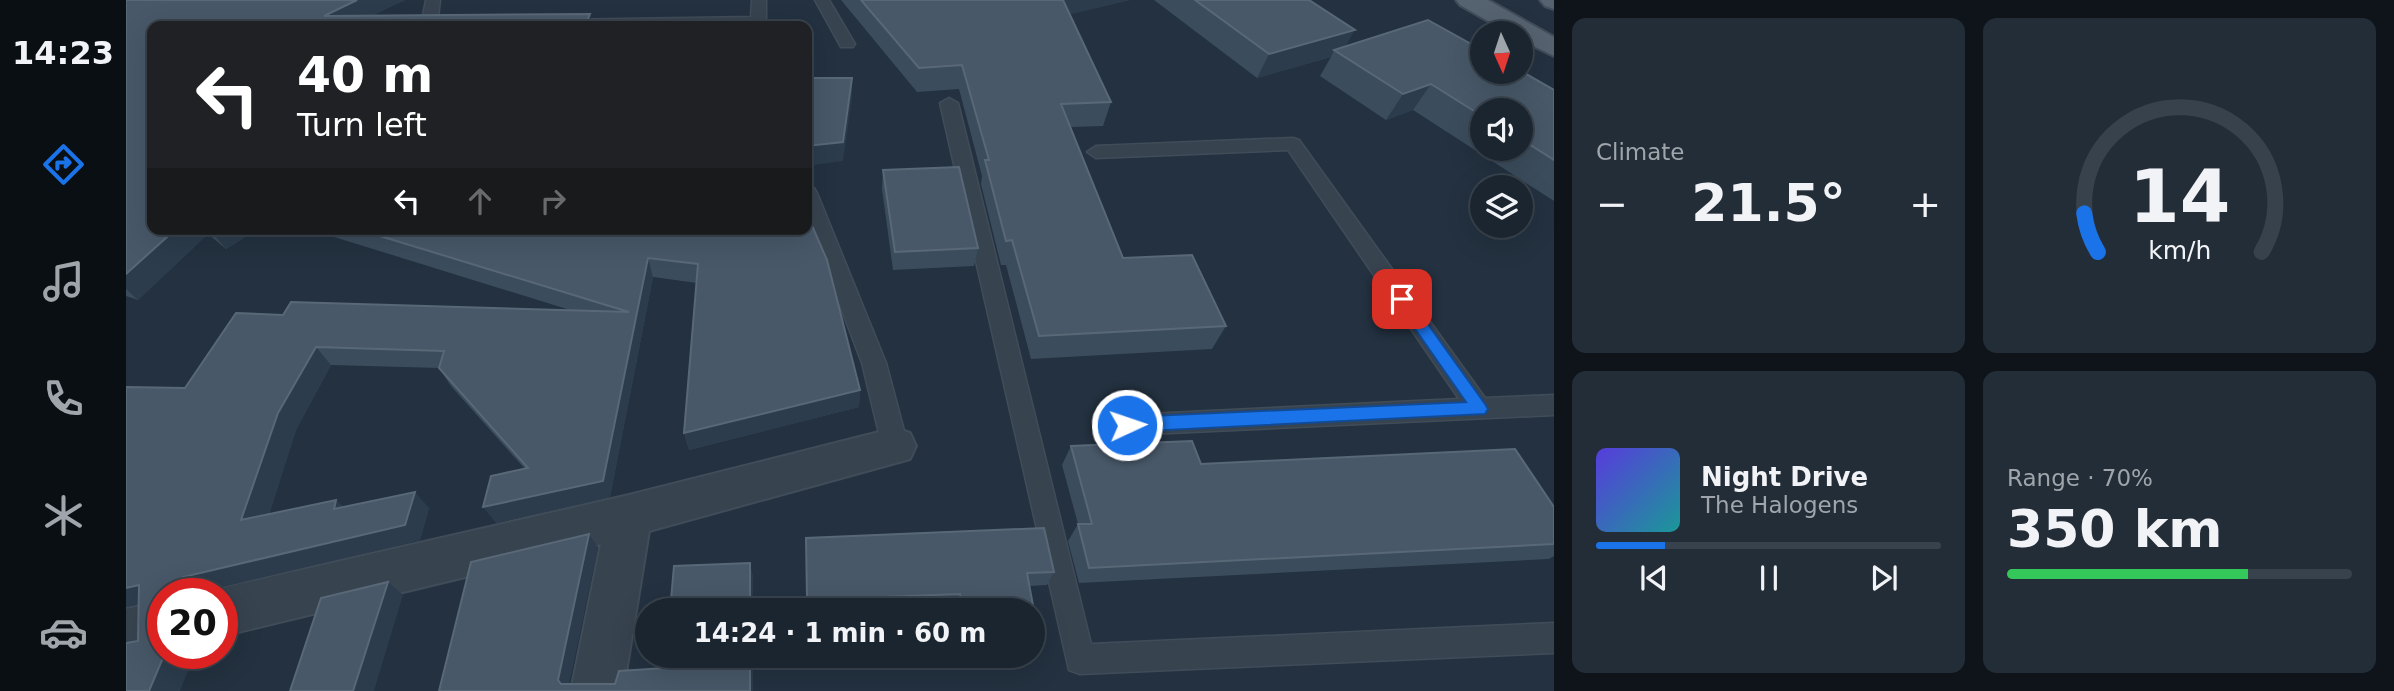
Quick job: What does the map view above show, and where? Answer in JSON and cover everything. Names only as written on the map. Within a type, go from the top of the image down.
[{"type":"main road","points":[[1469,0],[1554,48]]},
{"type":"street","points":[[238,608],[629,516],[895,446]]},
{"type":"street","points":[[597,691],[629,516]]},
{"type":"street","points":[[126,634],[147,629]]},
{"type":"lane","points":[[430,21],[433,0]]},
{"type":"lane","points":[[758,21],[759,0]]},
{"type":"lane","points":[[822,0],[847,44]]},
{"type":"lane","points":[[949,103],[1080,659],[1554,638]]},
{"type":"lane","points":[[1096,152],[1293,145],[1479,409]]},
{"type":"lane","points":[[812,206],[874,363],[895,446]]},
{"type":"lane","points":[[1127,425],[1554,405]]},
{"type":"building","points":[[126,0],[357,0],[324,16],[590,14],[587,21],[147,21],[147,235],[169,235],[126,274]]},
{"type":"building","points":[[861,0],[1063,0],[1111,102],[1061,104],[1123,258],[1192,255],[1226,326],[1039,336],[1012,240],[1006,241],[985,160],[989,160],[962,65],[919,68]]},
{"type":"building","points":[[1195,0],[1309,0],[1355,30],[1269,54]]},
{"type":"building","points":[[1428,20],[1470,43],[1470,84],[1533,84],[1533,78],[1554,90],[1554,160],[1533,147],[1533,98],[1470,98],[1470,108],[1431,84],[1403,94],[1334,50]]},
{"type":"building","points":[[812,78],[852,78],[843,142],[812,145]]},
{"type":"building","points":[[959,167],[978,248],[895,252],[883,170]]},
{"type":"building","points":[[812,226],[827,260],[860,390],[684,433],[698,264],[648,258],[603,481],[483,507],[491,476],[528,468],[439,368],[444,351],[316,347],[278,413],[241,520],[336,500],[334,509],[415,492],[405,525],[183,578],[147,578],[147,669],[158,669],[149,691],[126,691],[126,643],[138,641],[139,585],[126,588],[126,387],[185,388],[236,313],[283,315],[291,302],[629,312],[377,235],[812,235]]},
{"type":"building","points":[[1192,441],[1201,464],[1515,449],[1554,507],[1554,544],[1089,568],[1078,524],[1092,524],[1071,446]]},
{"type":"building","points":[[1044,528],[1054,572],[1027,573],[1032,598],[961,598],[960,594],[807,598],[806,538]]},
{"type":"building","points":[[589,534],[558,680],[561,684],[615,684],[619,671],[750,668],[750,691],[439,691],[471,562]]},
{"type":"building","points":[[750,563],[750,598],[671,598],[674,566]]},
{"type":"building","points":[[388,582],[353,691],[290,691],[321,598]]},
{"type":"route","points":[[1127,425],[1479,409],[1402,299]]}]
